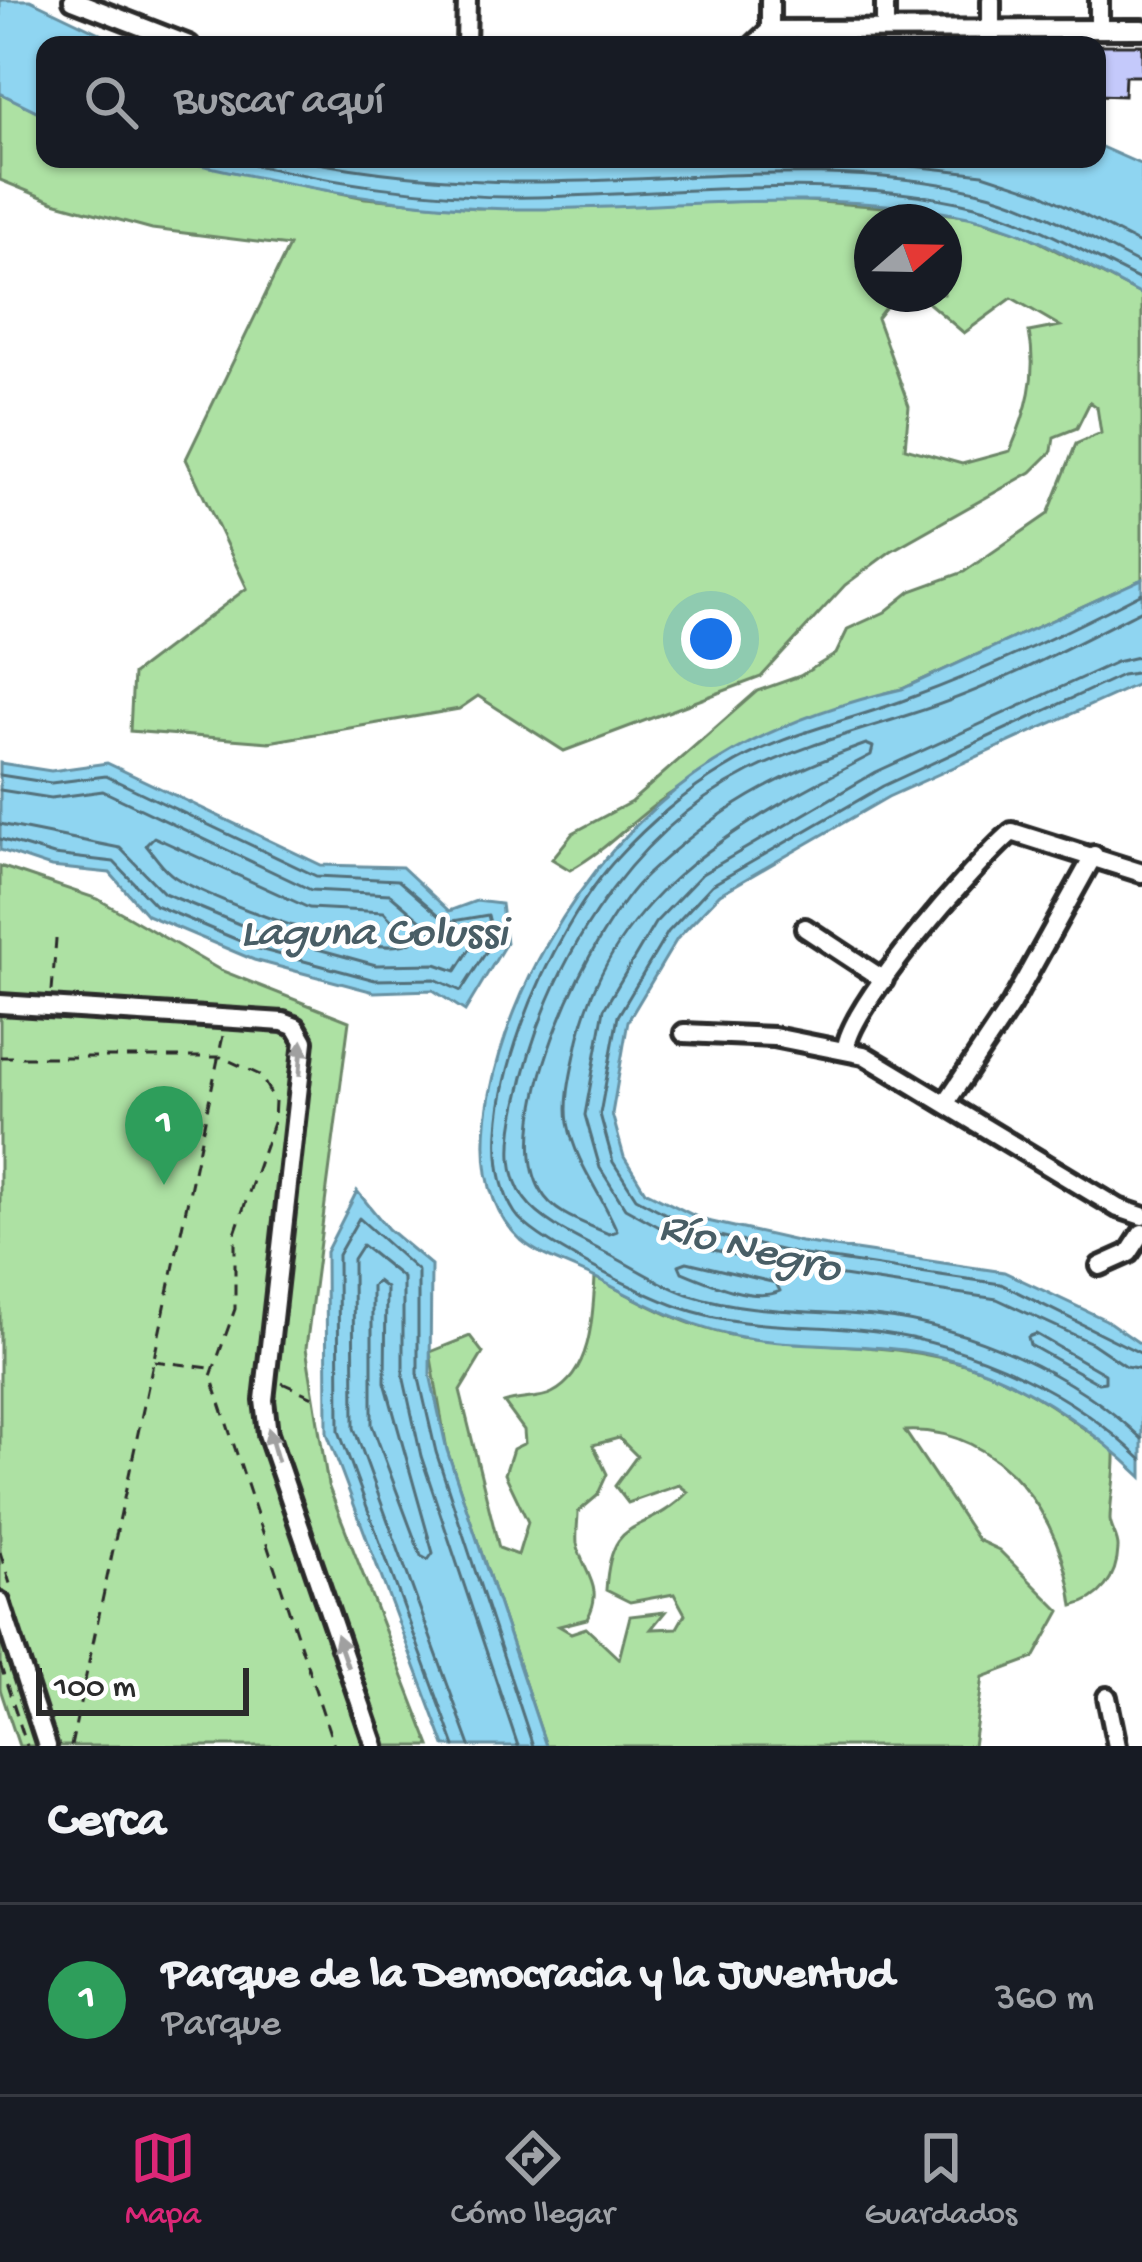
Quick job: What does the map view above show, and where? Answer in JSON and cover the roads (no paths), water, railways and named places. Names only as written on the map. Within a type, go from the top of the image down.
[{"type":"street","points":[[73,0],[166,36]]},
{"type":"street","points":[[466,36],[467,0]]},
{"type":"street","points":[[770,0],[770,30]]},
{"type":"street","points":[[885,0],[885,28]]},
{"type":"street","points":[[991,0],[991,28]]},
{"type":"street","points":[[1099,0],[1099,28]]},
{"type":"street","points":[[764,36],[770,30],[1142,29]]},
{"type":"street","points":[[846,1048],[848,1027],[884,980],[1012,832],[1142,873]]},
{"type":"street","points":[[947,1101],[1011,1005],[1094,855]]},
{"type":"street","points":[[805,928],[884,980]]},
{"type":"street","points":[[0,1004],[283,1022],[296,1028],[304,1041],[265,1375],[268,1434],[375,1746]]},
{"type":"street","points":[[684,1033],[773,1036],[846,1048],[947,1101],[1068,1178],[1142,1216]]},
{"type":"street","points":[[1100,1266],[1130,1252],[1142,1233]]},
{"type":"street","points":[[0,1602],[47,1746]]},
{"type":"street","points":[[1107,1697],[1118,1746]]},
{"type":"water","points":[[0,0],[30,0],[105,36],[36,36],[36,111],[0,93]]},
{"type":"water","points":[[1106,149],[1142,165],[1142,295],[1013,230],[962,216],[962,204],[751,201],[533,209],[397,201],[217,168],[1106,168]]},
{"type":"water","name":"Río Negro","points":[[1142,579],[1142,682],[888,797],[720,894],[677,939],[628,1021],[612,1114],[624,1157],[645,1191],[703,1220],[801,1242],[1004,1272],[1106,1320],[1142,1345],[1142,1477],[1065,1414],[977,1368],[919,1352],[753,1339],[713,1330],[656,1309],[521,1240],[499,1210],[488,1175],[485,1135],[490,1093],[531,975],[579,893],[615,848],[653,809],[740,748],[789,724],[902,689]]},
{"type":"water","name":"Laguna Colussi","points":[[0,763],[51,771],[107,763],[321,865],[402,867],[449,911],[476,901],[501,904],[506,943],[465,1011],[433,990],[374,992],[254,960],[147,915],[110,873],[51,867],[0,850]]},
{"type":"water","points":[[357,1191],[388,1229],[431,1265],[430,1374],[447,1450],[546,1746],[445,1746],[327,1433],[326,1252]]},
{"type":"place","name":"Parque de la Democracia y la Juventud","points":[[164,1185]]}]
